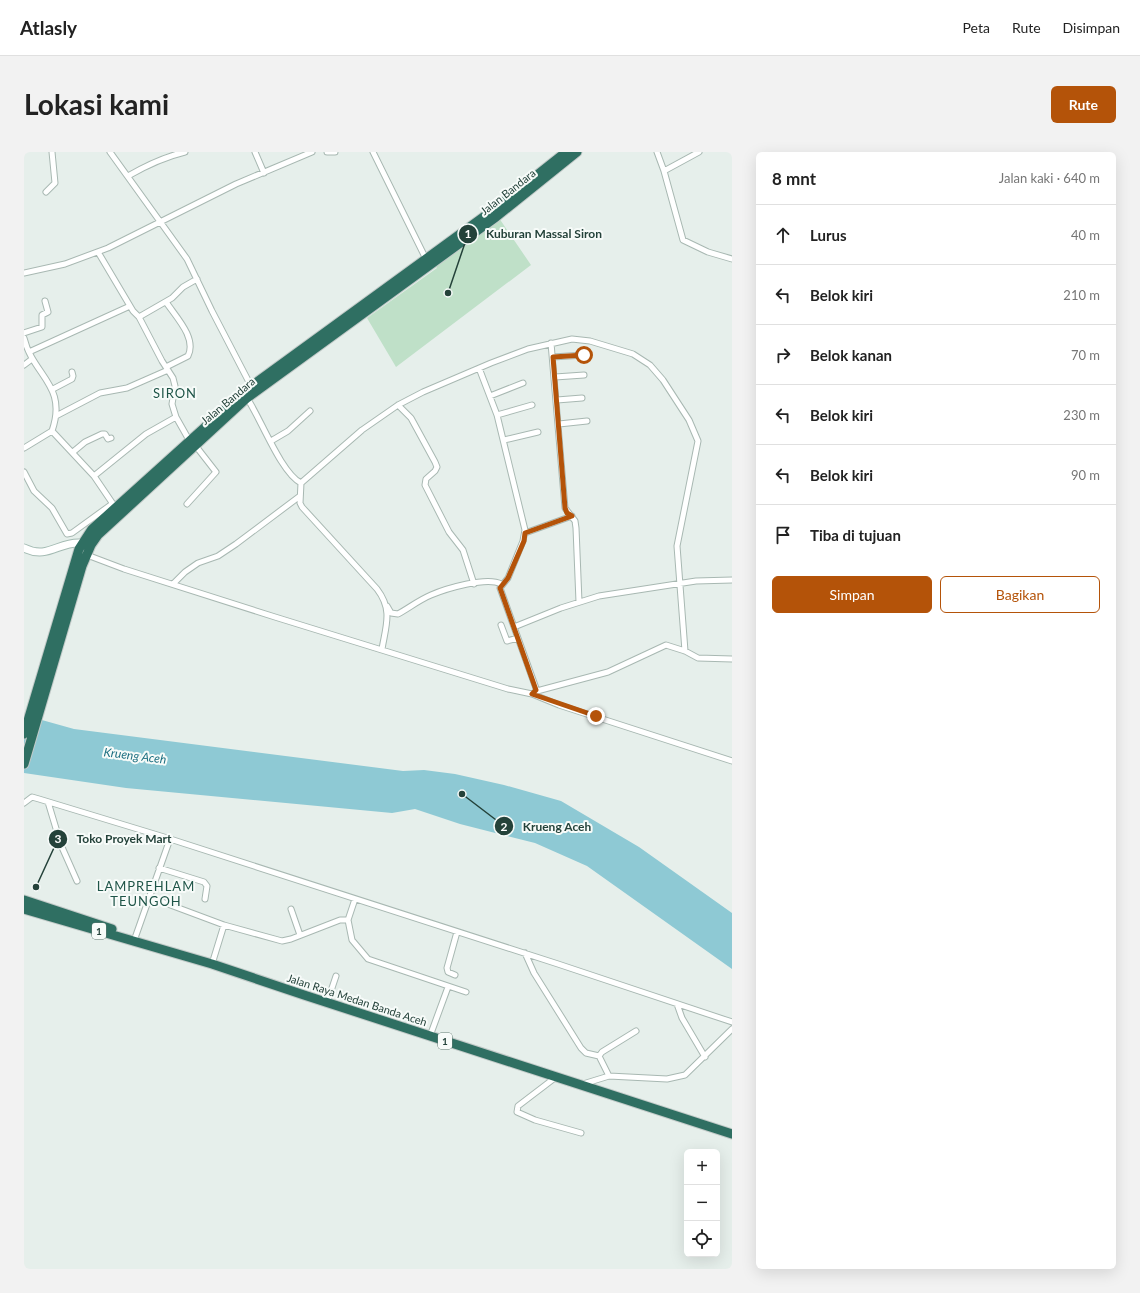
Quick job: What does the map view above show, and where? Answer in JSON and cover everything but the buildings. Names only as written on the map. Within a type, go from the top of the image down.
[{"type":"highway","name":"Jalan Bandara","points":[[24,734],[79,563],[87,555],[91,545],[98,535],[251,386],[373,299],[426,258],[489,213],[566,152]]},
{"type":"highway","name":"Jalan Bandara","points":[[192,443],[247,398],[496,217],[577,152]]},
{"type":"highway","name":"Jalan Bandara","points":[[24,764],[79,563],[81,544],[92,529],[114,506],[141,492]]},
{"type":"highway","name":"Jalan Raya Medan Banda Aceh","points":[[24,900],[82,918],[158,947]]},
{"type":"highway","name":"Jalan Raya Medan Banda Aceh","points":[[24,909],[212,964],[327,1003],[732,1134]]},
{"type":"street","points":[[46,192],[55,183],[52,152]]},
{"type":"street","points":[[110,152],[187,259],[251,386]]},
{"type":"street","points":[[128,176],[149,164],[171,155],[185,152]]},
{"type":"street","points":[[255,152],[264,172]]},
{"type":"street","points":[[24,273],[65,264],[98,252],[161,223],[236,184],[312,152]]},
{"type":"street","points":[[327,152],[335,152]]},
{"type":"street","points":[[372,152],[426,258]]},
{"type":"street","points":[[657,152],[664,171],[683,240],[708,252],[732,259]]},
{"type":"street","points":[[664,171],[699,152]]},
{"type":"street","points":[[98,252],[138,317],[175,385],[172,404],[176,417],[192,443],[216,472],[187,504]]},
{"type":"street","points":[[138,317],[166,302],[176,295],[183,287],[197,279]]},
{"type":"street","points":[[24,333],[42,326],[42,315],[48,312],[45,301]]},
{"type":"street","points":[[56,416],[100,393],[127,388],[167,369],[188,356],[191,345],[189,338],[166,302]]},
{"type":"street","points":[[29,352],[130,306]]},
{"type":"street","points":[[24,338],[32,359],[53,389],[56,399],[56,416],[52,431],[24,448]]},
{"type":"street","points":[[501,584],[493,581],[474,584],[431,595],[398,614],[391,613],[377,589],[302,507],[300,503],[301,482],[362,430],[398,405],[423,392],[528,349],[572,339],[586,340],[640,358],[664,380],[691,424],[697,438],[698,445],[677,546],[685,651]]},
{"type":"street","points":[[551,343],[565,508],[567,513],[572,516],[576,528],[579,602]]},
{"type":"street","points":[[553,357],[584,355]]},
{"type":"street","points":[[24,365],[32,359]]},
{"type":"street","points":[[479,368],[497,415],[504,440],[525,533],[524,541],[508,578],[501,584],[500,588],[518,638],[534,692]]},
{"type":"street","points":[[53,389],[72,379],[72,372]]},
{"type":"street","points":[[554,377],[584,375]]},
{"type":"street","points":[[490,396],[523,383]]},
{"type":"street","points":[[247,398],[271,441],[279,459],[301,482]]},
{"type":"street","points":[[557,400],[582,398]]},
{"type":"street","points":[[398,405],[412,418],[435,462],[437,467],[435,471],[426,479],[425,485],[449,532],[463,550],[474,584]]},
{"type":"street","points":[[497,415],[532,405]]},
{"type":"street","points":[[271,441],[288,431],[310,411]]},
{"type":"street","points":[[94,476],[146,434],[176,417]]},
{"type":"street","points":[[559,424],[586,421]]},
{"type":"street","points":[[52,431],[94,476],[114,506],[69,534]]},
{"type":"street","points":[[504,440],[538,432]]},
{"type":"street","points":[[73,452],[85,442],[102,434],[104,434],[108,439],[111,438]]},
{"type":"street","points":[[24,472],[34,491],[52,508],[65,533],[69,534],[72,543]]},
{"type":"street","points":[[173,584],[184,572],[198,563],[218,556],[300,496]]},
{"type":"street","points":[[525,533],[572,516]]},
{"type":"street","points":[[24,548],[41,553],[50,552],[72,543],[81,544]]},
{"type":"street","points":[[87,555],[173,584],[508,689],[534,692],[559,705],[732,761]]},
{"type":"street","points":[[514,627],[579,602],[599,596],[679,583],[732,580]]},
{"type":"street","points":[[382,650],[387,606]]},
{"type":"street","points":[[501,625],[507,641],[518,638]]},
{"type":"street","points":[[534,692],[608,672],[645,657],[666,645],[685,651],[698,658],[732,659]]},
{"type":"street","points":[[24,804],[32,797],[170,839],[732,1022]]},
{"type":"street","points":[[48,802],[61,845],[77,881]]},
{"type":"street","points":[[135,938],[170,839]]},
{"type":"street","points":[[159,868],[204,882],[206,886],[205,899]]},
{"type":"street","points":[[149,897],[224,925],[282,940],[340,920],[348,920]]},
{"type":"street","points":[[355,899],[348,920],[352,940],[368,958],[466,992]]},
{"type":"street","points":[[291,909],[300,935]]},
{"type":"street","points":[[212,964],[224,925]]},
{"type":"street","points":[[455,975],[448,972],[447,968],[457,932]]},
{"type":"street","points":[[525,954],[534,973],[581,1048],[586,1053],[599,1056]]},
{"type":"street","points":[[327,1003],[336,976]]},
{"type":"street","points":[[430,1036],[448,987]]},
{"type":"street","points":[[677,1004],[682,1018],[705,1057]]},
{"type":"street","points":[[580,1085],[609,1076],[674,1078],[685,1075],[732,1029]]},
{"type":"street","points":[[599,1056],[602,1052],[636,1032]]},
{"type":"street","points":[[599,1056],[609,1076]]},
{"type":"street","points":[[556,1077],[518,1106],[517,1112],[535,1120],[581,1133]]},
{"type":"green space","points":[[499,218],[531,265],[396,367],[367,318],[437,268],[435,265]]},
{"type":"water","points":[[24,715],[74,729],[403,771],[424,770],[455,774],[504,785],[561,801],[639,847],[732,913],[732,969],[587,866],[535,843],[460,824],[415,809],[392,813],[126,788],[24,773]]},
{"type":"place","name":"Kuburan Massal Siron","points":[[448,293]]},
{"type":"place","name":"Krueng Aceh","points":[[462,794]]},
{"type":"place","name":"Toko Proyek Mart","points":[[36,887]]},
{"type":"district","name":"SIRON","points":[[175,393]]},
{"type":"district","name":"LAMPREHLAM TEUNGOH","points":[[146,894]]},
{"type":"route","points":[[584,355],[553,357],[565,508],[567,513],[572,516],[525,533],[524,541],[508,578],[501,584],[500,588],[530,670],[536,690],[532,694],[559,705],[596,716]]}]
